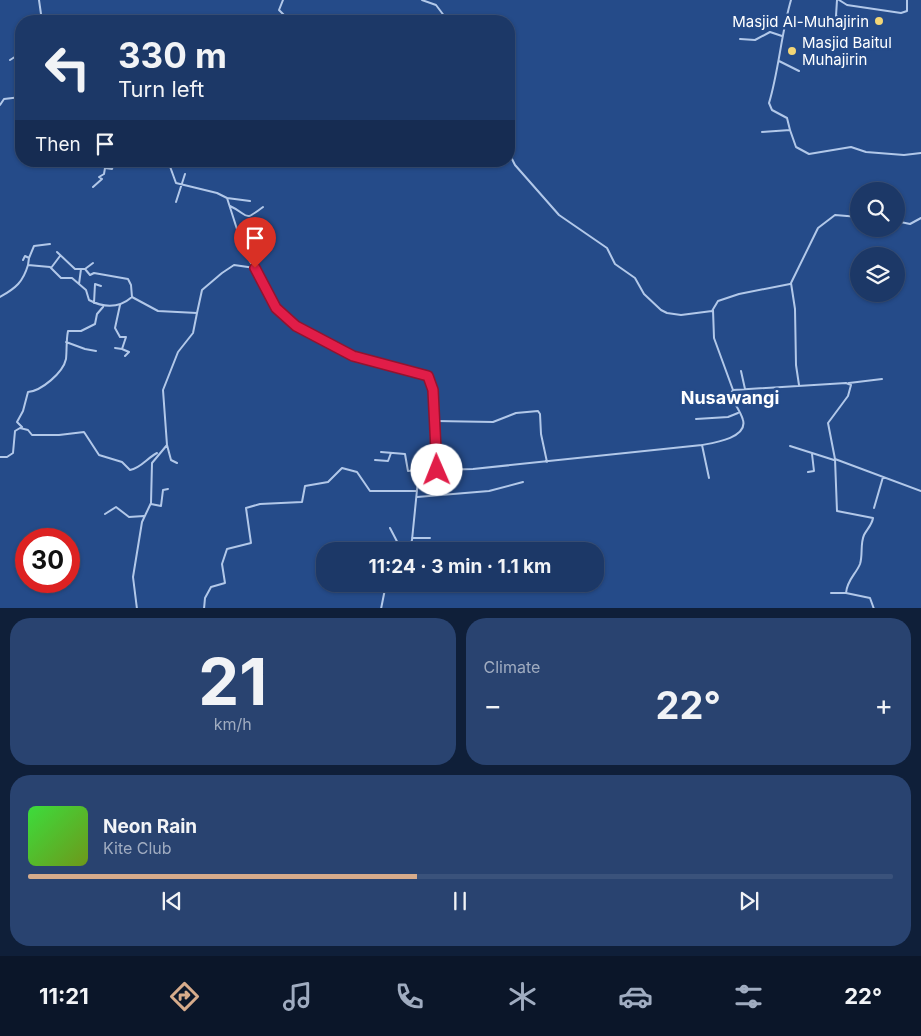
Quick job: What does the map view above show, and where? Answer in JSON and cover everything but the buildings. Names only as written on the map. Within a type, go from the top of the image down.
[{"type":"street","points":[[39,0],[41,15]]},
{"type":"street","points":[[283,0],[279,10],[284,15]]},
{"type":"street","points":[[422,0],[436,5],[444,15]]},
{"type":"street","points":[[791,0],[769,103],[772,110],[787,118],[796,147],[809,154],[851,147],[866,152],[904,155],[921,153]]},
{"type":"street","points":[[842,19],[836,16],[838,0],[847,5],[902,13],[907,11],[907,0]]},
{"type":"street","points":[[740,39],[755,40],[770,32],[782,36]]},
{"type":"street","points":[[10,60],[15,57]]},
{"type":"street","points":[[779,61],[799,71]]},
{"type":"street","points":[[0,105],[4,99],[15,98]]},
{"type":"street","points":[[762,132],[790,130]]},
{"type":"street","points":[[515,165],[559,215],[607,248],[615,264],[635,278],[643,293],[661,310],[682,315],[713,310]]},
{"type":"street","points":[[93,187],[102,180],[100,177],[104,174],[105,168],[112,169],[112,167]]},
{"type":"street","points":[[170,167],[175,181],[182,185],[217,193],[227,198],[250,201]]},
{"type":"street","points":[[176,202],[185,174]]},
{"type":"street","points":[[227,198],[241,244],[276,308],[296,326],[353,356],[428,376],[433,385],[437,470]]},
{"type":"street","points":[[230,206],[247,217],[253,216],[263,207]]},
{"type":"street","points":[[799,385],[796,365],[795,308],[790,284],[818,228],[834,216],[850,217]]},
{"type":"street","points":[[905,223],[910,224],[921,218]]},
{"type":"street","points":[[0,297],[19,286],[24,279],[28,258],[37,244],[50,244]]},
{"type":"street","points":[[57,252],[71,267],[85,269],[93,263]]},
{"type":"street","points":[[23,260],[25,256],[28,258]]},
{"type":"street","points":[[51,268],[60,256]]},
{"type":"street","points":[[28,265],[51,268],[61,278],[72,278],[86,290],[88,300],[103,307],[120,305],[132,297]]},
{"type":"street","points":[[176,462],[172,460],[167,445],[163,390],[178,352],[193,333],[202,290],[234,265],[255,268]]},
{"type":"street","points":[[79,284],[81,269]]},
{"type":"street","points":[[85,269],[90,275],[93,273],[128,279],[132,285],[132,297]]},
{"type":"street","points":[[94,303],[95,284],[101,286]]},
{"type":"street","points":[[381,452],[405,455],[408,471],[437,470],[547,462],[702,446],[736,436],[743,424],[730,394],[733,390],[714,338],[713,310],[718,301],[740,294],[790,284]]},
{"type":"street","points":[[132,297],[158,311],[197,313]]},
{"type":"street","points":[[120,305],[115,328],[120,337],[126,337],[122,349]]},
{"type":"street","points":[[103,307],[97,313],[94,324],[80,331],[69,331],[66,342],[66,359],[56,377],[40,389],[28,392],[23,411],[17,423],[32,434],[51,436],[85,432],[99,455],[123,462],[124,468],[130,470],[140,467],[146,459],[158,453],[167,445]]},
{"type":"street","points":[[66,342],[96,351]]},
{"type":"street","points":[[115,348],[129,351],[125,356]]},
{"type":"street","points":[[741,371],[745,389]]},
{"type":"street","points":[[733,390],[849,383],[882,379]]},
{"type":"street","points":[[846,593],[851,576],[859,567],[864,536],[871,526],[873,518],[837,511],[834,459],[828,422],[848,396],[851,388],[849,383]]},
{"type":"street","points":[[436,421],[493,422],[503,420],[511,414],[538,412],[540,414],[541,434],[547,462]]},
{"type":"street","points":[[696,419],[726,417],[739,413]]},
{"type":"street","points":[[0,458],[7,457],[13,453],[15,431],[24,429]]},
{"type":"street","points":[[702,446],[709,478]]},
{"type":"street","points":[[790,446],[834,459],[921,491]]},
{"type":"street","points":[[137,608],[133,577],[145,516],[151,504],[152,466],[158,453]]},
{"type":"street","points":[[375,460],[388,461],[391,453]]},
{"type":"street","points":[[808,472],[814,471],[812,453]]},
{"type":"street","points":[[204,608],[205,598],[211,588],[225,583],[222,564],[227,549],[251,543],[245,509],[259,504],[302,502],[304,486],[328,482],[342,468],[357,472],[369,491],[417,491]]},
{"type":"street","points":[[411,542],[419,470]]},
{"type":"street","points":[[874,508],[883,477]]},
{"type":"street","points":[[417,497],[489,490],[523,482]]},
{"type":"street","points":[[151,504],[161,506],[163,490],[168,489]]},
{"type":"street","points":[[105,514],[117,508],[128,517],[145,516]]},
{"type":"street","points":[[390,528],[397,542]]},
{"type":"street","points":[[412,538],[430,538]]},
{"type":"street","points":[[381,608],[384,592]]},
{"type":"street","points":[[831,592],[870,598],[874,608]]},
{"type":"place","name":"Masjid Al-Muhajirin","points":[[879,21]]},
{"type":"place","name":"Masjid Baitul Muhajirin","points":[[792,51]]},
{"type":"district","name":"Nusawangi","points":[[730,397]]},
{"type":"route","points":[[255,268],[259,280],[276,308],[296,326],[353,356],[428,376],[433,390],[433,409],[437,430],[437,470]]}]
